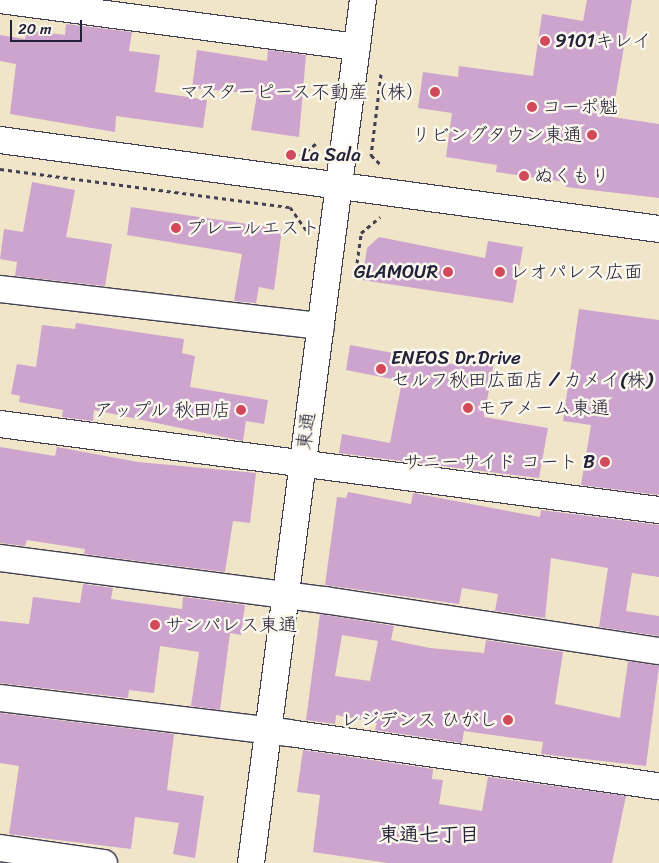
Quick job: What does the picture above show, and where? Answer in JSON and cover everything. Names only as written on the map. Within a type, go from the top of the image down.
[{"type":"street","points":[[0,0],[156,10],[357,47]]},
{"type":"street","name":"東通","points":[[251,863],[286,595],[301,462],[321,326],[363,0]]},
{"type":"street","points":[[0,140],[659,229]]},
{"type":"street","points":[[0,289],[321,326]]},
{"type":"street","points":[[0,424],[659,510]]},
{"type":"street","points":[[0,558],[286,595],[659,652]]},
{"type":"street","points":[[0,698],[268,730],[659,786]]},
{"type":"street","points":[[0,848],[104,863]]},
{"type":"path","points":[[290,207],[292,179],[297,158],[320,140],[322,130]]},
{"type":"building","points":[[587,0],[632,0],[612,117],[659,124],[659,198],[566,187],[566,182],[496,172],[497,165],[446,157],[452,113],[418,108],[423,72],[458,77],[459,66],[533,76],[542,14],[583,21]]},
{"type":"building","points":[[66,24],[132,32],[129,51],[160,55],[155,92],[207,100],[203,128],[116,116],[115,132],[10,114],[16,64],[0,61],[0,35],[25,39],[27,30],[65,35]]},
{"type":"building","points":[[197,50],[267,61],[268,50],[306,55],[299,137],[251,130],[257,94],[192,88]]},
{"type":"building","points":[[32,182],[75,190],[66,237],[112,244],[105,286],[15,276],[17,262],[0,259],[4,229],[23,232]]},
{"type":"building","points":[[131,207],[282,229],[274,290],[259,287],[256,303],[234,301],[242,254],[127,235]]},
{"type":"building","points":[[379,237],[485,258],[488,241],[523,247],[513,303],[362,280],[367,248]]},
{"type":"building","points":[[579,309],[659,320],[659,495],[581,485],[591,425],[563,421]]},
{"type":"building","points":[[76,323],[184,339],[182,353],[195,356],[190,387],[268,400],[264,424],[246,421],[243,441],[94,410],[93,421],[62,417],[63,410],[19,402],[20,396],[11,394],[17,364],[36,367],[42,325],[75,329]]},
{"type":"building","points":[[350,345],[458,365],[459,359],[467,360],[469,353],[495,357],[484,417],[548,428],[539,478],[339,453],[342,434],[390,443],[402,381],[346,370]]},
{"type":"building","points":[[0,447],[55,456],[57,447],[138,462],[256,473],[250,523],[233,521],[225,572],[84,554],[85,549],[27,540],[25,546],[0,543]]},
{"type":"building","points":[[348,492],[411,504],[413,493],[540,517],[541,510],[659,525],[659,577],[632,573],[626,611],[659,616],[659,636],[599,627],[608,568],[551,558],[545,618],[495,611],[498,594],[462,588],[459,604],[325,585],[337,497],[346,498]]},
{"type":"building","points":[[83,584],[113,588],[111,599],[182,609],[183,597],[245,605],[241,635],[230,633],[220,710],[191,706],[199,652],[160,646],[154,693],[129,690],[128,698],[0,683],[0,621],[29,624],[33,597],[80,603]]},
{"type":"building","points":[[320,614],[394,626],[391,640],[430,648],[484,653],[486,640],[563,652],[555,704],[620,718],[628,661],[659,666],[646,766],[541,754],[543,742],[464,731],[462,743],[375,730],[377,723],[336,715],[335,724],[306,720]],"holes":[[[342,635],[378,641],[370,681],[335,676]]]},
{"type":"building","points":[[0,713],[174,734],[167,790],[204,796],[195,858],[173,854],[179,823],[135,817],[131,849],[9,834],[19,766],[0,763]]},
{"type":"building","points":[[303,750],[433,769],[432,779],[443,780],[439,804],[482,811],[488,777],[626,796],[612,863],[388,863],[313,852],[320,795],[297,792]]},
{"type":"place","name":"9101キレイ","points":[[545,41]]},
{"type":"place","name":"マスターピース不動産（株）","points":[[435,92]]},
{"type":"place","name":"コーポ魁","points":[[532,107]]},
{"type":"place","name":"リビングタウン東通","points":[[592,135]]},
{"type":"place","name":"La Sala","points":[[291,155]]},
{"type":"place","name":"ぬくもり","points":[[524,176]]},
{"type":"place","name":"プレールエスト","points":[[176,228]]},
{"type":"place","name":"GLAMOUR","points":[[448,272]]},
{"type":"place","name":"レオパレス広面","points":[[500,272]]},
{"type":"place","name":"ENEOS Dr.Drive セルフ秋田広面店 / カメイ(株)","points":[[381,369]]},
{"type":"place","name":"モアメーム東通","points":[[468,408]]},
{"type":"place","name":"アップル 秋田店","points":[[241,410]]},
{"type":"place","name":"サニーサイド コート B","points":[[605,462]]},
{"type":"place","name":"サンパレス東通","points":[[155,625]]},
{"type":"place","name":"レジデンス ひがし","points":[[508,720]]},
{"type":"district","name":"東通七丁目","points":[[429,834]]}]
